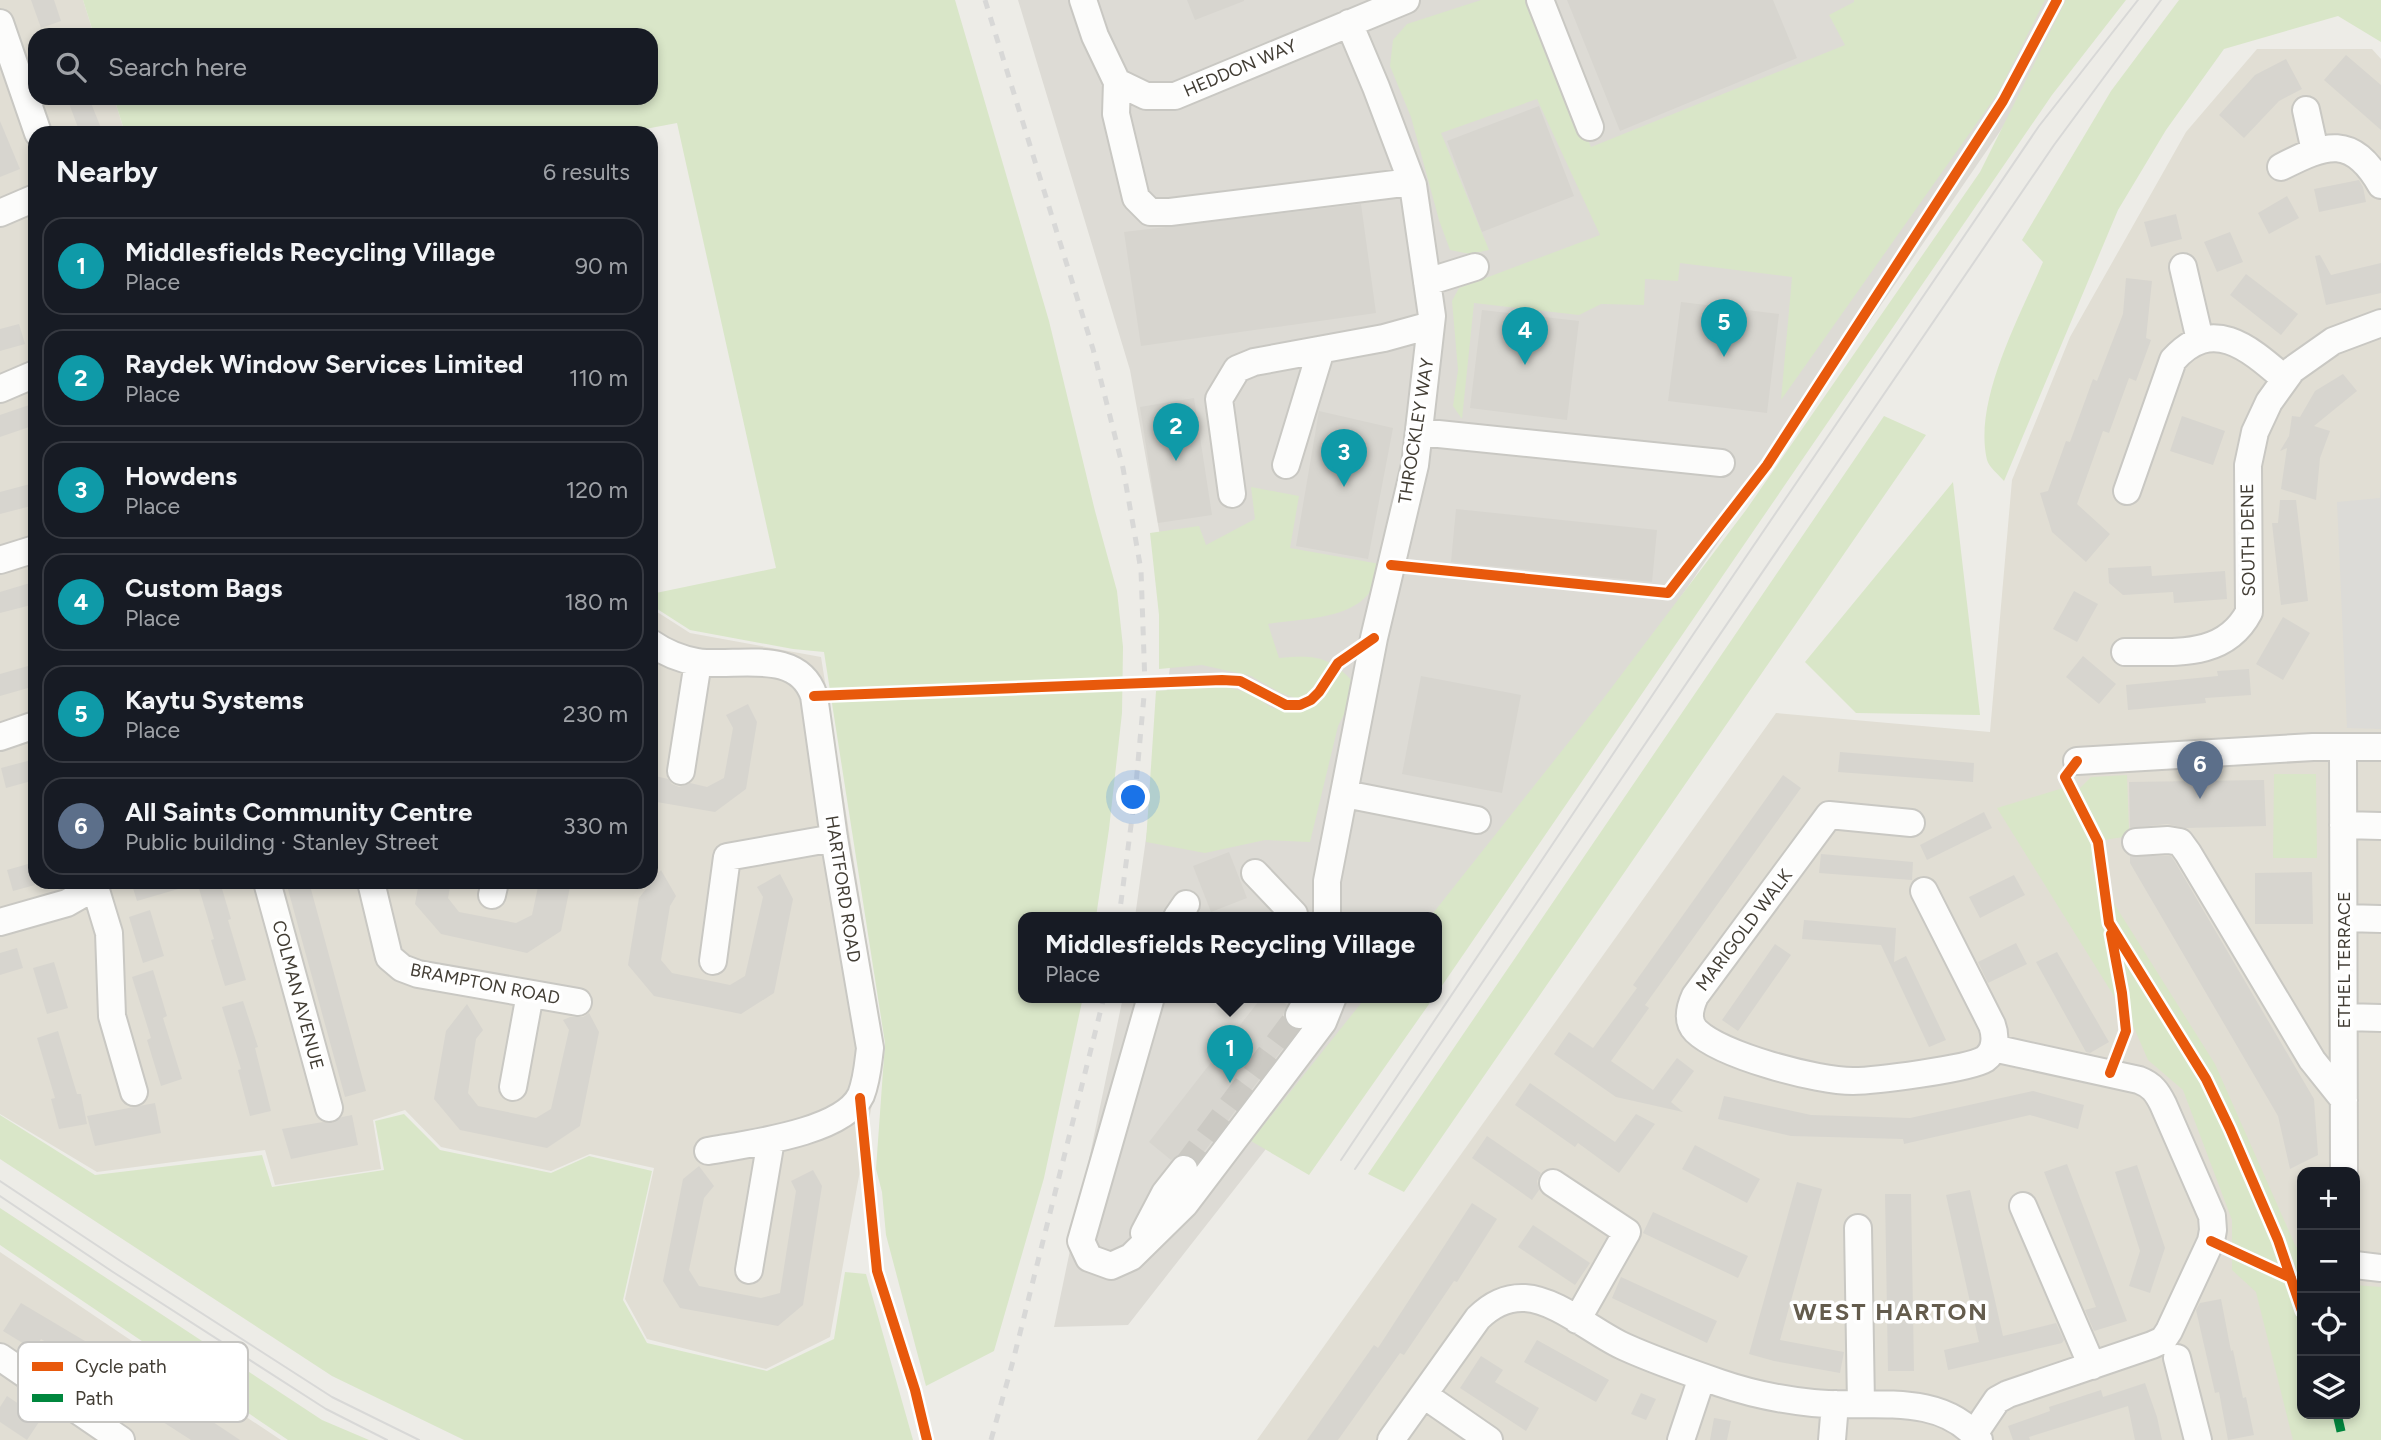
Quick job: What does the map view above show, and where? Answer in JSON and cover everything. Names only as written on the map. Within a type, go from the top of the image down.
[{"type":"street","points":[[1083,0],[1095,36],[1117,82],[1116,114],[1136,198],[1150,212],[1170,212],[1411,182]]},
{"type":"street","name":"HEDDON WAY","points":[[1117,82],[1146,96],[1175,96],[1359,13],[1406,0]]},
{"type":"street","points":[[1540,0],[1590,127]]},
{"type":"street","name":"THROCKLEY WAY","points":[[1327,912],[1327,881],[1374,638],[1415,465],[1432,316],[1411,182],[1376,87],[1359,13]]},
{"type":"street","points":[[3,38],[35,126]]},
{"type":"street","points":[[2306,110],[2315,151]]},
{"type":"street","points":[[2281,167],[2315,151],[2332,147],[2354,152],[2370,165],[2381,185]]},
{"type":"street","points":[[0,213],[28,201]]},
{"type":"street","points":[[1427,282],[1475,267]]},
{"type":"street","points":[[2183,267],[2200,340]]},
{"type":"street","name":"SOUTH DENE","points":[[2125,652],[2191,651],[2218,644],[2240,629],[2249,612],[2248,466],[2255,432],[2269,402],[2292,370],[2333,341],[2381,323]]},
{"type":"street","points":[[1231,494],[1219,399],[1237,369],[1254,362],[1384,338],[1431,326]]},
{"type":"street","points":[[2127,491],[2173,360],[2185,346],[2200,340],[2240,343],[2285,379]]},
{"type":"street","points":[[1286,465],[1321,350]]},
{"type":"street","points":[[0,389],[28,377]]},
{"type":"street","points":[[1419,432],[1721,463]]},
{"type":"street","points":[[0,560],[28,551]]},
{"type":"street","name":"HARTFORD ROAD","points":[[658,648],[698,662],[770,663],[796,670],[810,682],[870,1048],[867,1074],[860,1098],[836,1119],[816,1129],[708,1151]]},
{"type":"street","points":[[681,771],[698,662]]},
{"type":"street","points":[[0,737],[28,727]]},
{"type":"street","name":"ETHEL TERRACE","points":[[2343,747],[2344,1167]]},
{"type":"street","points":[[2077,761],[2381,747]]},
{"type":"street","points":[[1345,794],[1478,820]]},
{"type":"street","name":"MARIGOLD WALK","points":[[1911,823],[1829,815],[1695,996],[1689,1018],[1695,1030],[1721,1046],[1771,1066],[1824,1078],[1852,1081],[1907,1075],[1973,1063],[1986,1058],[1993,1048]]},
{"type":"street","points":[[2343,825],[2381,826]]},
{"type":"street","points":[[713,961],[727,857],[834,838]]},
{"type":"street","points":[[2136,842],[2179,842],[2188,853],[2312,1060],[2344,1100]]},
{"type":"street","points":[[1255,873],[1288,912]]},
{"type":"street","points":[[1295,912],[1327,881]]},
{"type":"street","points":[[0,922],[67,904],[87,889]]},
{"type":"street","points":[[95,889],[108,933],[112,1016],[134,1092]]},
{"type":"street","name":"COLMAN AVENUE","points":[[269,889],[329,1108]]},
{"type":"street","name":"BRAMPTON ROAD","points":[[373,889],[389,957],[402,968],[418,974],[578,1002]]},
{"type":"street","points":[[1391,1440],[1478,1318],[1490,1307],[1524,1298],[1543,1301],[1623,1346],[1732,1387],[1813,1403],[1921,1406],[1943,1413],[1976,1437],[1997,1400],[2008,1394],[2163,1339],[2211,1241],[2213,1230],[2212,1216],[2158,1093],[2149,1084],[2139,1080],[1993,1048],[1996,1036],[1992,1025],[1924,891]]},
{"type":"street","points":[[2344,918],[2381,919]]},
{"type":"street","points":[[513,1087],[530,994]]},
{"type":"street","points":[[1150,1003],[1080,1241],[1089,1258],[1111,1266],[1131,1257],[1185,1204],[1323,1022],[1331,1003]]},
{"type":"street","points":[[2344,1017],[2381,1018]]},
{"type":"street","points":[[749,1270],[771,1140]]},
{"type":"street","points":[[1131,1257],[1166,1193],[1184,1170]]},
{"type":"street","points":[[1553,1183],[1627,1232],[1577,1320]]},
{"type":"street","points":[[2023,1206],[2092,1366]]},
{"type":"street","points":[[1832,1440],[1848,1404],[1858,1228]]},
{"type":"street","points":[[2360,1266],[2381,1268]]},
{"type":"street","points":[[0,1357],[18,1369]]},
{"type":"street","points":[[2177,1358],[2198,1440]]},
{"type":"street","points":[[1681,1440],[1702,1377]]},
{"type":"street","points":[[1423,1395],[1489,1440]]},
{"type":"street","points":[[95,1422],[121,1440]]},
{"type":"shaded area","points":[[0,0],[83,0],[92,28],[28,28],[28,105],[116,105],[123,126],[28,126],[28,889],[658,889],[658,612],[690,633],[821,657],[883,1043],[830,1337],[766,1369],[647,1339],[625,1299],[654,1168],[590,1154],[551,1171],[441,1147],[405,1110],[373,1120],[381,1169],[275,1185],[265,1150],[97,1172],[0,1114]]},
{"type":"shaded area","points":[[1018,0],[2090,0],[1556,779],[1440,912],[1136,912],[1176,624],[1130,370]]},
{"type":"shaded area","points":[[2257,49],[2372,49],[2381,59],[2381,1440],[1257,1440],[1776,713],[1990,732],[2012,480],[2070,337],[2186,132]]},
{"type":"shaded area","points":[[2381,486],[2381,729],[2347,728],[2337,502],[2380,498]]},
{"type":"shaded area","points":[[1122,1003],[1380,1003],[1128,1325],[1054,1327]]},
{"type":"shaded area","points":[[0,1252],[134,1342],[18,1342],[18,1422],[248,1422],[248,1418],[281,1440],[0,1440]]},
{"type":"green space","points":[[83,0],[955,0],[1049,321],[1117,591],[1123,647],[1122,713],[1097,912],[1018,912],[1018,1003],[1082,1003],[1044,1178],[994,1351],[926,1386],[886,1235],[882,1192],[876,1169],[885,1043],[824,652],[690,630],[658,609],[658,593],[776,568],[677,123],[658,127],[123,126],[116,105],[658,105],[658,28],[92,28]]},
{"type":"green space","points":[[1481,0],[1530,0],[1591,147],[1845,45],[1829,15],[1854,0],[2045,0],[1998,93],[1781,400],[1792,277],[1680,263],[1678,281],[1645,279],[1644,305],[1601,304],[1579,315],[1474,303],[1462,419],[1453,406],[1458,370],[1452,301],[1459,288],[1600,235],[1537,99],[1441,133],[1489,250],[1470,254],[1450,250],[1439,220],[1411,117],[1390,66],[1393,40],[1407,24]]},
{"type":"green space","points":[[2066,0],[2126,0],[2052,95],[1442,986],[1442,912],[1434,912],[1603,699],[1746,510],[1980,172]]},
{"type":"green space","points":[[2179,0],[2381,0],[2381,42],[2338,16],[2224,49],[2166,130],[2118,210],[2004,481],[1988,463],[1984,437],[1987,412],[2001,359],[2043,262],[2022,240],[2111,91]]},
{"type":"green space","points":[[1884,416],[1926,435],[1404,1192],[1368,1174]]},
{"type":"green space","points":[[1953,482],[1980,715],[1856,713],[1805,662]]},
{"type":"green space","points":[[1251,487],[1299,496],[1290,548],[1380,564],[1375,583],[1366,596],[1353,606],[1321,617],[1268,624],[1279,658],[1312,657],[1329,662],[1354,683],[1352,699],[1338,726],[1310,842],[1265,840],[1205,853],[1146,842],[1156,691],[1222,686],[1250,693],[1272,708],[1300,710],[1295,698],[1251,676],[1202,665],[1159,669],[1159,615],[1150,533],[1199,526],[1206,545],[1255,519]]},
{"type":"green space","points":[[2274,774],[2316,774],[2317,858],[2273,858]]},
{"type":"green space","points":[[2127,775],[2129,831],[2124,837],[2103,840],[2076,792],[2091,777]]},
{"type":"green space","points":[[2063,788],[2095,840],[2091,867],[2215,1064],[2297,1247],[2297,1419],[2360,1419],[2360,1285],[2381,1287],[2381,1440],[2293,1440],[2256,1292],[2232,1270],[2232,1220],[2183,1090],[2148,1060],[2135,1030],[1997,808]]},
{"type":"green space","points":[[1361,1003],[1430,1003],[1309,1175],[1251,1141]]},
{"type":"green space","points":[[404,1114],[440,1150],[551,1173],[589,1156],[652,1171],[623,1300],[647,1343],[767,1371],[834,1339],[845,1272],[866,1274],[913,1440],[464,1440],[332,1376],[0,1159],[0,1115],[95,1175],[262,1155],[272,1187],[384,1170],[375,1121]]},
{"type":"green space","points":[[0,1208],[204,1342],[143,1342],[0,1245]]},
{"type":"green space","points":[[248,1371],[322,1420],[369,1440],[288,1440],[248,1413]]},
{"type":"building","points":[[31,0],[54,0],[61,21],[41,28]]},
{"type":"building","points":[[1187,0],[1244,0],[1244,1],[1195,20]]},
{"type":"building","points":[[1567,0],[1773,0],[1797,58],[1620,131]]},
{"type":"building","points":[[2346,55],[2381,85],[2381,130],[2324,80]]},
{"type":"building","points":[[2286,59],[2302,89],[2279,101],[2244,138],[2219,115],[2255,75]]},
{"type":"building","points":[[70,105],[92,105],[100,126],[77,126]]},
{"type":"building","points":[[1539,106],[1574,196],[1482,232],[1447,141]]},
{"type":"building","points":[[0,121],[20,169],[0,177]]},
{"type":"building","points":[[2359,180],[2366,202],[2319,212],[2314,189]]},
{"type":"building","points":[[2287,196],[2299,218],[2269,234],[2258,213]]},
{"type":"building","points":[[1361,204],[1376,313],[1141,346],[1124,232]]},
{"type":"building","points":[[2176,214],[2182,239],[2151,247],[2144,222]]},
{"type":"building","points":[[2230,232],[2243,262],[2217,272],[2204,242]]},
{"type":"building","points":[[2320,255],[2331,275],[2381,263],[2381,293],[2326,305],[2315,256]]},
{"type":"building","points":[[2246,274],[2298,314],[2281,335],[2230,295]]},
{"type":"building","points":[[2126,278],[2152,281],[2146,338],[2151,340],[2136,381],[2129,378],[2109,433],[2103,431],[2077,504],[2110,534],[2086,562],[2052,532],[2040,493],[2048,491],[2066,441],[2070,442],[2093,379],[2097,381],[2123,314]]},
{"type":"building","points":[[1681,302],[1779,314],[1767,413],[1668,401]]},
{"type":"building","points":[[1482,310],[1579,321],[1567,420],[1470,408]]},
{"type":"building","points":[[19,324],[25,344],[0,351],[0,329]]},
{"type":"building","points":[[2343,374],[2357,391],[2314,426],[2330,431],[2320,458],[2316,500],[2281,489],[2287,448],[2280,451],[2289,436],[2292,416],[2300,417],[2315,391]]},
{"type":"building","points":[[1194,398],[1212,515],[1158,523],[1140,407]]},
{"type":"building","points":[[28,405],[28,427],[0,437],[0,415]]},
{"type":"building","points":[[1319,411],[1393,428],[1368,559],[1296,546]]},
{"type":"building","points":[[2182,416],[2225,431],[2213,465],[2170,451]]},
{"type":"building","points":[[28,485],[28,507],[0,514],[0,492]]},
{"type":"building","points":[[2280,500],[2296,500],[2308,601],[2281,605],[2272,523],[2278,523]]},
{"type":"building","points":[[1456,509],[1657,530],[1652,582],[1451,562]]},
{"type":"building","points":[[2151,566],[2152,576],[2225,571],[2227,599],[2174,603],[2173,592],[2123,595],[2109,583],[2108,568]]},
{"type":"building","points":[[28,584],[28,606],[0,613],[0,592]]},
{"type":"building","points":[[2074,591],[2098,604],[2077,642],[2053,629]]},
{"type":"building","points":[[2283,617],[2310,633],[2283,680],[2256,664]]},
{"type":"building","points":[[2083,656],[2116,684],[2099,704],[2066,677]]},
{"type":"building","points":[[28,666],[28,688],[0,696],[0,674]]},
{"type":"building","points":[[2249,669],[2251,695],[2205,698],[2206,703],[2128,710],[2126,685],[2218,676],[2217,671]]},
{"type":"building","points":[[1421,676],[1521,695],[1502,793],[1402,774]]},
{"type":"building","points":[[748,704],[757,722],[746,789],[715,812],[658,802],[658,777],[668,779],[679,787],[690,783],[707,787],[724,778],[733,728],[726,715]]},
{"type":"building","points":[[1840,752],[1974,763],[1973,782],[1838,772]]},
{"type":"building","points":[[28,761],[28,782],[6,788],[1,768]]},
{"type":"building","points":[[1783,775],[1801,788],[1645,1005],[1649,1008],[1611,1061],[1653,1090],[1677,1058],[1694,1071],[1671,1102],[1683,1112],[1616,1097],[1554,1054],[1569,1032],[1593,1048],[1637,988],[1633,985]]},
{"type":"building","points":[[2264,780],[2266,826],[2185,828],[2167,824],[2130,828],[2129,782]]},
{"type":"building","points":[[1984,812],[1992,828],[1927,860],[1920,845]]},
{"type":"building","points":[[1229,852],[1247,898],[1211,912],[1193,866]]},
{"type":"building","points":[[1821,854],[1913,862],[1912,880],[1819,873]]},
{"type":"building","points":[[2130,856],[2171,856],[2175,862],[2314,1099],[2318,1155],[2290,1169],[2278,1116],[2130,863]]},
{"type":"building","points":[[28,864],[28,887],[13,891],[7,870]]},
{"type":"building","points":[[661,870],[676,896],[670,906],[661,960],[672,973],[730,985],[745,976],[763,897],[757,887],[780,874],[793,899],[774,993],[741,1014],[654,996],[628,965],[639,898],[646,889],[658,889],[658,874]]},
{"type":"building","points":[[2312,872],[2313,924],[2255,924],[2255,873]]},
{"type":"building","points":[[2014,875],[2025,895],[1980,918],[1969,897]]},
{"type":"building","points":[[133,889],[178,889],[137,901]]},
{"type":"building","points":[[199,889],[222,889],[231,919],[228,920],[246,980],[225,986],[211,940],[214,939]]},
{"type":"building","points":[[288,889],[311,889],[366,1091],[345,1097]]},
{"type":"building","points":[[418,889],[450,889],[448,898],[459,912],[516,923],[532,915],[538,889],[570,889],[561,931],[527,953],[441,934],[415,904]]},
{"type":"building","points":[[150,910],[164,956],[143,963],[129,917]]},
{"type":"building","points":[[1804,920],[1896,928],[1894,962],[1906,956],[1946,1040],[1929,1047],[1881,945],[1802,939]]},
{"type":"building","points":[[2016,943],[2027,964],[1988,983],[1978,962]]},
{"type":"building","points":[[1775,944],[1791,955],[1738,1031],[1722,1020]]},
{"type":"building","points":[[17,948],[23,968],[0,975],[0,953]]},
{"type":"building","points":[[2057,952],[2109,1042],[2090,1053],[2086,1052],[2036,962]]},
{"type":"building","points":[[54,962],[68,1008],[47,1014],[33,968]]},
{"type":"building","points":[[153,970],[167,1016],[163,1018],[182,1079],[161,1086],[147,1040],[151,1038],[132,977]]},
{"type":"building","points":[[243,1001],[258,1047],[255,1048],[271,1111],[250,1116],[238,1070],[241,1069],[222,1007]]},
{"type":"building","points":[[1257,1003],[1287,1005],[1283,1015],[1285,1022],[1297,1030],[1197,1161],[1186,1153],[1171,1160],[1149,1142]]},
{"type":"building","points":[[467,1004],[483,1030],[476,1039],[468,1093],[478,1106],[536,1118],[551,1109],[569,1030],[563,1020],[583,1017],[589,1013],[599,1032],[580,1126],[547,1148],[460,1130],[434,1099],[446,1031]]},
{"type":"building","points":[[58,1031],[77,1094],[81,1094],[87,1124],[59,1129],[51,1099],[55,1098],[37,1038]]},
{"type":"building","points":[[1530,1083],[1615,1142],[1636,1114],[1655,1124],[1619,1173],[1578,1143],[1575,1147],[1515,1105]]},
{"type":"building","points":[[2033,1091],[2084,1105],[2078,1129],[2030,1115],[1904,1144],[1903,1139],[1791,1136],[1718,1119],[1724,1096],[1811,1115],[1910,1118]]},
{"type":"building","points":[[155,1103],[161,1133],[95,1146],[87,1116]]},
{"type":"building","points":[[352,1115],[358,1145],[291,1159],[282,1129],[332,1123]]},
{"type":"building","points":[[1487,1136],[1541,1173],[1537,1181],[1539,1190],[1532,1200],[1472,1158]]},
{"type":"building","points":[[1695,1145],[1760,1179],[1747,1203],[1682,1169]]},
{"type":"building","points":[[2067,1164],[2127,1321],[2094,1331],[2085,1310],[2096,1307],[2044,1172]]},
{"type":"building","points":[[2137,1165],[2165,1248],[2150,1293],[2129,1286],[2140,1251],[2115,1172]]},
{"type":"building","points":[[699,1166],[714,1186],[704,1198],[689,1270],[699,1286],[761,1298],[780,1293],[796,1191],[791,1181],[813,1170],[822,1186],[803,1305],[778,1326],[680,1308],[663,1281],[683,1179]]},
{"type":"building","points":[[1797,1182],[1822,1189],[1780,1340],[1844,1352],[1840,1373],[1749,1354]]},
{"type":"building","points":[[1970,1190],[2003,1336],[2056,1323],[2064,1340],[2062,1343],[1948,1370],[1944,1350],[1979,1342],[1946,1195]]},
{"type":"building","points":[[1885,1194],[1911,1194],[1914,1371],[1888,1371]]},
{"type":"building","points":[[1472,1203],[1497,1219],[1457,1282],[1454,1281],[1404,1355],[1400,1353],[1338,1440],[1307,1440],[1374,1345],[1378,1348]]},
{"type":"building","points":[[1653,1212],[1748,1256],[1738,1278],[1643,1233]]},
{"type":"building","points":[[1533,1225],[1590,1263],[1575,1285],[1518,1247]]},
{"type":"building","points":[[1621,1277],[1717,1321],[1707,1343],[1612,1298]]},
{"type":"building","points":[[2221,1299],[2231,1351],[2233,1350],[2243,1398],[2246,1397],[2254,1435],[2228,1440],[2219,1392],[2215,1393],[2196,1310],[2200,1303]]},
{"type":"building","points":[[21,1303],[87,1342],[46,1342],[41,1339],[39,1342],[21,1342],[3,1331]]},
{"type":"building","points":[[1537,1340],[1609,1380],[1596,1402],[1524,1362]]},
{"type":"building","points":[[1481,1356],[1503,1370],[1495,1382],[1539,1408],[1526,1431],[1460,1388]]},
{"type":"building","points":[[2145,1383],[2162,1440],[2135,1440],[2128,1406],[2029,1437],[2030,1440],[2013,1440],[2008,1426],[2050,1411],[2049,1407],[2101,1390],[2103,1397]]},
{"type":"building","points":[[1641,1393],[1656,1399],[1646,1420],[1631,1414]]},
{"type":"building","points":[[7,1396],[18,1403],[18,1422],[39,1422],[27,1440],[0,1422],[0,1407]]},
{"type":"building","points":[[1714,1418],[1731,1421],[1727,1440],[1710,1440]]},
{"type":"building","points":[[163,1422],[213,1422],[240,1440],[191,1440]]},
{"type":"tunnel","points":[[1184,1169],[1299,1015]]},
{"type":"tram line","points":[[1341,1160],[1688,642],[2039,126],[2138,0]]},
{"type":"tram line","points":[[1355,1169],[2054,145],[2161,0]]},
{"type":"tram line","points":[[0,1181],[246,1342]]},
{"type":"tram line","points":[[0,1196],[222,1342]]},
{"type":"tram line","points":[[248,1343],[332,1397],[419,1440]]},
{"type":"tram line","points":[[248,1359],[326,1409],[387,1440]]},
{"type":"railway","points":[[985,0],[1093,349],[1123,468],[1141,570],[1145,685],[1135,795],[1120,912]]},
{"type":"railway","points":[[991,1440],[1102,1003]]},
{"type":"marked path","points":[[2338,1419],[2343,1440]]},
{"type":"cycle path","points":[[1391,565],[1668,593],[1767,465],[2003,101],[2057,0]]},
{"type":"cycle path","points":[[814,696],[1222,680],[1240,681],[1286,705],[1300,705],[1319,692],[1338,663],[1374,638]]},
{"type":"cycle path","points":[[2077,761],[2065,777],[2098,842],[2109,923],[2206,1079],[2278,1240],[2297,1296]]},
{"type":"cycle path","points":[[2110,1073],[2126,1031],[2111,934]]},
{"type":"cycle path","points":[[860,1098],[877,1271],[915,1390],[927,1440]]},
{"type":"cycle path","points":[[2211,1241],[2291,1278]]},
{"type":"place","name":"Kaytu Systems","points":[[1724,357]]},
{"type":"place","name":"Custom Bags","points":[[1525,365]]},
{"type":"place","name":"Raydek Window Services Limited","points":[[1176,461]]},
{"type":"place","name":"Howdens","points":[[1344,487]]},
{"type":"place","name":"All Saints Community Centre","points":[[2200,799]]},
{"type":"place","name":"Middlesfields Recycling Village","points":[[1230,1083]]},
{"type":"district","name":"WEST HARTON","points":[[1891,1311]]}]
